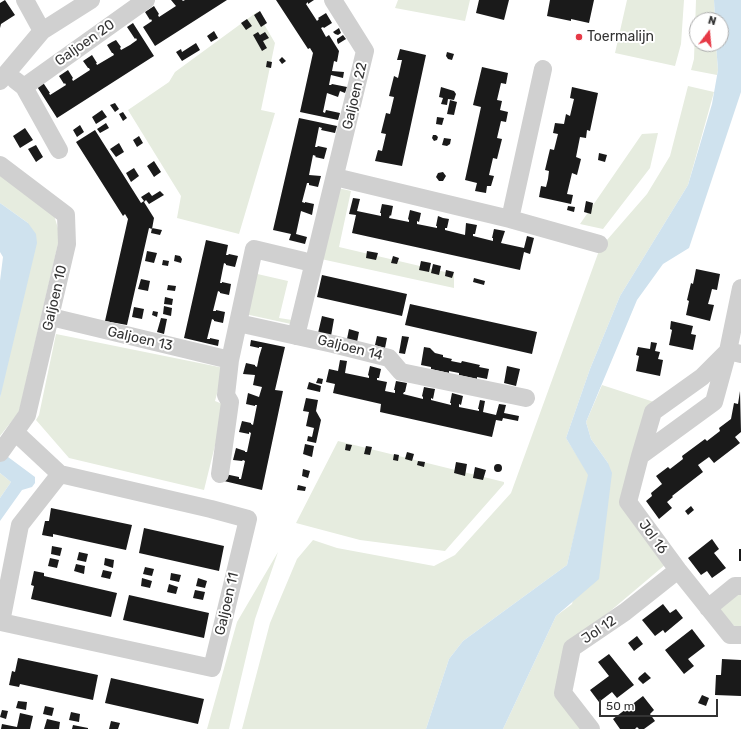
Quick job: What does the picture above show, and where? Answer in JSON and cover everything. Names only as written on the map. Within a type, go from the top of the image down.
[{"type":"street","points":[[25,0],[42,31]]},
{"type":"street","points":[[59,150],[24,87],[3,77],[42,31],[90,0]]},
{"type":"street","name":"Galjoen 20","points":[[24,87],[146,0]]},
{"type":"street","name":"Galjoen 22","points":[[296,336],[312,262],[335,177],[365,51],[333,0]]},
{"type":"street","points":[[510,219],[543,69]]},
{"type":"street","name":"Galjoen 10","points":[[0,165],[66,215],[68,244],[27,415],[2,450]]},
{"type":"street","points":[[335,177],[510,219],[599,244]]},
{"type":"street","points":[[220,474],[230,402],[226,395],[230,360],[254,249],[304,260]]},
{"type":"street","points":[[640,456],[714,402],[734,352],[741,288]]},
{"type":"street","name":"Galjoen 13","points":[[51,317],[230,360]]},
{"type":"street","name":"Galjoen 14","points":[[238,323],[389,358],[401,372],[526,398]]},
{"type":"street","name":"Jol 16","points":[[734,352],[653,412],[628,502],[678,570],[730,635],[741,635]]},
{"type":"street","points":[[15,432],[60,474]]},
{"type":"street","name":"Galjoen 11","points":[[60,474],[212,509],[248,519],[212,668],[0,624],[20,525],[60,474]]},
{"type":"street","name":"Jol 12","points":[[591,729],[564,693],[572,648],[625,612],[678,570]]},
{"type":"street","points":[[708,608],[735,586],[741,586]]},
{"type":"shaded area","points":[[398,0],[470,0],[465,21],[395,8]]},
{"type":"shaded area","points":[[627,0],[684,0],[681,44],[675,66],[615,53]]},
{"type":"shaded area","points":[[696,0],[714,0],[715,12],[696,12]]},
{"type":"shaded area","points":[[257,12],[275,43],[261,110],[275,113],[239,234],[177,218],[181,196],[128,110],[169,82],[175,72]]},
{"type":"shaded area","points":[[694,52],[717,52],[717,75],[691,70]]},
{"type":"shaded area","points":[[688,86],[714,92],[688,185],[620,296],[590,369],[566,438],[589,475],[567,565],[463,641],[449,659],[426,729],[242,729],[270,623],[297,559],[313,540],[337,548],[434,566],[455,555],[511,493],[600,248],[647,194],[670,156]]},
{"type":"shaded area","points":[[658,133],[650,168],[603,229],[580,224],[642,134]]},
{"type":"shaded area","points":[[0,174],[53,212],[60,235],[19,412],[0,436],[0,398],[28,223],[0,203]]},
{"type":"shaded area","points":[[338,188],[351,191],[339,247],[454,274],[454,288],[321,259]]},
{"type":"shaded area","points":[[253,273],[288,281],[279,318],[292,320],[291,324],[245,314]]},
{"type":"shaded area","points":[[56,334],[224,368],[215,401],[225,405],[204,490],[69,458],[36,420],[39,415]]},
{"type":"shaded area","points":[[602,385],[654,402],[624,508],[666,564],[570,645],[557,694],[584,729],[503,729],[556,616],[572,604],[608,463],[591,439],[586,422]]},
{"type":"shaded area","points":[[338,441],[504,482],[504,484],[445,551],[360,540],[296,523]]},
{"type":"shaded area","points":[[0,473],[11,482],[0,498]]},
{"type":"shaded area","points":[[278,552],[255,619],[229,729],[207,729],[237,622]]},
{"type":"shaded area","points":[[741,590],[741,633],[718,609]]},
{"type":"water","points":[[714,0],[741,0],[741,92],[689,248],[663,264],[637,300],[586,422],[591,439],[608,463],[612,473],[599,579],[556,616],[503,729],[426,729],[449,659],[463,641],[567,565],[588,475],[566,438],[590,369],[620,296],[688,185],[712,104],[718,70],[717,52],[729,52],[729,12],[715,12]]},
{"type":"water","points":[[0,203],[28,223],[36,234],[37,243],[0,398],[0,281],[3,257],[0,252]]},
{"type":"water","points":[[0,451],[35,477],[35,483],[32,487],[22,490],[0,521],[0,498],[11,482],[0,473]]},
{"type":"building","points":[[5,0],[15,15],[1,24],[0,28],[0,3]]},
{"type":"building","points":[[171,0],[227,0],[155,46],[143,27],[152,21],[145,12],[154,6],[159,14],[159,17],[176,6]]},
{"type":"building","points":[[276,0],[314,0],[306,4],[317,21],[319,19],[318,18],[326,13],[332,23],[324,28],[321,28],[326,37],[329,35],[339,51],[337,62],[334,61],[332,71],[344,72],[343,78],[331,75],[329,85],[332,84],[347,87],[345,93],[340,91],[338,97],[327,93],[323,112],[325,113],[326,110],[340,113],[338,120],[300,112],[313,53],[310,48],[308,49]]},
{"type":"building","points":[[479,0],[509,0],[504,20],[476,13]]},
{"type":"building","points":[[550,0],[594,0],[589,23],[547,16]]},
{"type":"building","points":[[260,11],[267,23],[261,27],[254,15]]},
{"type":"building","points":[[247,19],[252,26],[246,30],[241,23]]},
{"type":"building","points":[[133,23],[154,56],[57,118],[36,85],[42,81],[50,95],[66,85],[59,76],[68,70],[73,78],[73,81],[90,70],[83,61],[92,55],[97,65],[114,55],[107,45],[116,40],[121,47],[121,50],[130,45],[137,40],[127,27]]},
{"type":"building","points":[[339,28],[341,33],[338,35],[333,32]]},
{"type":"building","points":[[214,31],[218,38],[211,42],[207,36]]},
{"type":"building","points":[[258,32],[260,35],[265,32],[269,38],[263,41],[267,48],[262,51],[253,35]]},
{"type":"building","points":[[343,35],[346,39],[338,44],[337,39]]},
{"type":"building","points":[[196,43],[200,50],[182,61],[176,52],[181,49],[182,52]]},
{"type":"building","points":[[400,49],[426,55],[402,166],[375,161],[378,150],[382,151],[386,134],[381,133],[386,113],[390,114],[394,97],[389,96],[394,76],[398,78],[402,60],[397,60]]},
{"type":"building","points":[[447,52],[454,54],[452,60],[448,59],[446,56]]},
{"type":"building","points":[[282,57],[286,61],[282,64],[279,60]]},
{"type":"building","points":[[267,61],[272,62],[271,68],[266,67]]},
{"type":"building","points":[[482,67],[508,73],[506,84],[501,83],[497,100],[502,101],[500,110],[508,112],[506,122],[501,121],[497,138],[502,139],[497,159],[493,158],[489,175],[494,176],[491,186],[487,186],[486,193],[475,191],[477,183],[465,180],[481,107],[473,105]]},
{"type":"building","points":[[441,87],[454,91],[456,94],[454,100],[448,99],[447,105],[441,104],[443,98],[439,97]]},
{"type":"building","points":[[572,87],[598,93],[590,131],[587,130],[586,138],[580,137],[576,157],[581,159],[577,175],[572,173],[567,194],[573,195],[571,204],[539,197],[541,186],[546,187],[549,171],[545,170],[550,149],[554,150],[558,134],[553,133],[555,123],[564,124],[566,114],[570,116],[574,99],[570,98]]},
{"type":"building","points":[[450,100],[457,102],[454,115],[447,114]]},
{"type":"building","points":[[115,103],[119,109],[115,112],[110,105]]},
{"type":"building","points":[[102,110],[107,117],[96,124],[92,117]]},
{"type":"building","points":[[123,112],[127,118],[123,121],[119,114]]},
{"type":"building","points":[[437,117],[444,118],[442,125],[436,124]]},
{"type":"building","points":[[299,118],[337,126],[335,133],[321,130],[322,128],[319,127],[315,147],[318,146],[327,148],[324,159],[313,155],[309,175],[321,176],[318,187],[307,183],[302,202],[314,204],[312,215],[301,211],[296,234],[307,237],[305,244],[289,240],[291,234],[273,230]]},
{"type":"building","points":[[106,123],[109,128],[100,133],[97,129]]},
{"type":"building","points":[[80,125],[84,132],[77,137],[73,130]]},
{"type":"building","points":[[25,128],[33,140],[20,148],[13,136]]},
{"type":"building","points":[[95,130],[141,203],[144,201],[141,197],[149,192],[152,196],[160,191],[164,195],[149,204],[146,200],[144,202],[154,218],[152,229],[149,228],[127,325],[105,321],[128,219],[125,214],[123,216],[76,142]]},
{"type":"building","points":[[433,135],[438,137],[437,140],[434,141],[432,138]]},
{"type":"building","points":[[139,136],[143,143],[137,147],[133,140]]},
{"type":"building","points":[[444,138],[451,139],[450,144],[447,146],[442,145]]},
{"type":"building","points":[[119,143],[124,152],[116,157],[110,149]]},
{"type":"building","points":[[36,145],[43,157],[36,162],[28,149]]},
{"type":"building","points":[[599,153],[607,155],[605,162],[598,160]]},
{"type":"building","points":[[154,161],[161,172],[154,177],[147,166]]},
{"type":"building","points":[[134,168],[139,176],[131,182],[126,173]]},
{"type":"building","points":[[443,172],[446,176],[443,181],[439,181],[436,177],[438,173]]},
{"type":"building","points":[[353,198],[360,199],[357,211],[381,216],[380,213],[382,204],[393,206],[391,216],[390,215],[389,218],[409,222],[408,219],[410,210],[421,213],[417,224],[437,228],[438,216],[449,219],[445,230],[465,235],[466,223],[477,225],[473,236],[493,241],[492,238],[494,229],[505,231],[501,243],[524,248],[527,236],[534,238],[530,254],[524,252],[520,270],[352,233],[356,215],[349,214]]},
{"type":"building","points":[[586,201],[593,203],[591,214],[584,212]]},
{"type":"building","points":[[568,206],[575,207],[574,212],[567,210]]},
{"type":"building","points":[[152,228],[162,230],[160,235],[151,233]]},
{"type":"building","points":[[206,240],[228,245],[226,255],[229,254],[238,256],[235,267],[224,263],[220,283],[231,284],[229,295],[218,291],[213,311],[216,310],[225,312],[223,323],[212,319],[207,339],[210,338],[219,340],[218,346],[184,338]]},
{"type":"building","points":[[147,251],[157,253],[154,263],[145,261]]},
{"type":"building","points":[[367,251],[378,253],[376,260],[366,258]]},
{"type":"building","points":[[175,255],[180,256],[182,259],[181,263],[174,261]]},
{"type":"building","points":[[393,256],[399,258],[397,264],[391,263]]},
{"type":"building","points":[[163,260],[169,261],[168,266],[162,265]]},
{"type":"building","points":[[421,261],[431,263],[429,272],[419,270]]},
{"type":"building","points":[[433,264],[441,266],[439,275],[431,273]]},
{"type":"building","points":[[696,269],[720,274],[717,290],[712,289],[708,304],[714,305],[710,321],[686,315],[689,301],[687,300],[691,283],[693,284]]},
{"type":"building","points":[[446,270],[454,272],[452,278],[445,276]]},
{"type":"building","points":[[322,275],[407,294],[402,316],[317,297]]},
{"type":"building","points":[[474,278],[485,281],[484,285],[473,282]]},
{"type":"building","points":[[141,279],[150,281],[148,291],[138,289]]},
{"type":"building","points":[[168,285],[176,286],[175,291],[167,290]]},
{"type":"building","points":[[165,297],[173,299],[172,305],[164,304]]},
{"type":"building","points":[[410,304],[537,332],[532,354],[405,325]]},
{"type":"building","points":[[164,306],[172,308],[171,316],[163,314]]},
{"type":"building","points":[[134,307],[144,309],[142,319],[132,317]]},
{"type":"building","points":[[153,311],[158,312],[157,317],[152,315]]},
{"type":"building","points":[[322,316],[334,319],[331,336],[318,333]]},
{"type":"building","points":[[161,318],[167,319],[164,334],[157,332]]},
{"type":"building","points":[[671,321],[693,326],[691,334],[696,335],[693,350],[669,345],[672,330],[670,329]]},
{"type":"building","points":[[349,329],[359,332],[357,342],[347,339]]},
{"type":"building","points":[[377,336],[387,338],[385,348],[375,345]]},
{"type":"building","points":[[402,336],[409,337],[405,354],[399,353]]},
{"type":"building","points":[[251,340],[285,347],[275,390],[283,391],[262,490],[224,481],[225,474],[239,477],[239,479],[241,479],[245,461],[233,460],[236,448],[247,452],[251,433],[239,432],[242,421],[253,425],[257,405],[246,404],[248,393],[259,397],[262,387],[253,385],[255,375],[243,374],[246,363],[257,367],[262,347],[259,348],[250,346]]},
{"type":"building","points":[[651,342],[657,343],[655,351],[660,352],[658,359],[663,360],[660,376],[636,371],[639,356],[636,355],[638,347],[650,349]]},
{"type":"building","points":[[424,347],[430,348],[435,353],[443,355],[443,357],[452,359],[451,361],[461,363],[462,361],[480,365],[479,367],[489,369],[487,379],[477,377],[477,379],[459,375],[459,373],[449,371],[449,373],[431,369],[431,367],[421,365]]},
{"type":"building","points":[[340,360],[347,361],[345,373],[369,378],[368,375],[370,366],[381,369],[377,380],[387,382],[385,391],[395,393],[394,390],[396,381],[407,383],[403,394],[423,399],[422,396],[424,387],[435,389],[433,399],[431,398],[431,400],[451,405],[452,393],[463,396],[459,407],[479,411],[480,400],[485,401],[483,412],[496,415],[499,404],[506,405],[504,413],[519,416],[518,421],[503,418],[502,421],[496,420],[492,437],[380,412],[381,404],[333,393],[335,384],[326,382],[329,369],[338,371]]},
{"type":"building","points":[[507,366],[520,369],[516,386],[504,383]]},
{"type":"building","points":[[318,378],[323,379],[322,384],[316,383]]},
{"type":"building","points":[[309,382],[321,386],[320,392],[307,389]]},
{"type":"building","points":[[740,391],[741,432],[735,437],[740,443],[714,463],[709,457],[698,465],[703,472],[672,496],[673,497],[667,502],[672,508],[659,519],[646,501],[652,496],[651,493],[662,484],[656,476],[668,467],[670,469],[683,459],[682,456],[705,439],[707,441],[720,431],[719,428],[731,419],[734,403],[738,404]]},
{"type":"building","points":[[306,398],[318,400],[316,411],[321,420],[316,443],[307,441],[308,436],[312,437],[314,428],[306,426],[309,412],[303,411]]},
{"type":"building","points":[[305,444],[314,446],[312,457],[303,454]]},
{"type":"building","points":[[346,444],[352,445],[350,451],[345,450]]},
{"type":"building","points":[[366,446],[372,447],[370,455],[364,454]]},
{"type":"building","points":[[407,452],[414,454],[412,461],[405,459]]},
{"type":"building","points":[[394,454],[399,455],[398,461],[393,460]]},
{"type":"building","points":[[418,461],[425,462],[424,467],[417,465]]},
{"type":"building","points":[[456,462],[467,464],[465,476],[454,473]]},
{"type":"building","points":[[496,464],[500,464],[502,468],[500,472],[496,472],[494,470],[494,466]]},
{"type":"building","points":[[475,467],[486,470],[483,480],[473,478]]},
{"type":"building","points":[[303,469],[310,471],[308,478],[302,476]]},
{"type":"building","points":[[298,485],[306,487],[305,491],[297,490]]},
{"type":"building","points":[[691,506],[694,510],[688,515],[685,511]]},
{"type":"building","points":[[51,508],[132,525],[126,550],[53,534],[53,537],[42,535],[45,521],[49,521]]},
{"type":"building","points":[[144,528],[224,546],[219,571],[139,553]]},
{"type":"building","points":[[712,539],[719,549],[714,553],[726,568],[712,578],[707,571],[701,575],[688,558]]},
{"type":"building","points":[[52,546],[62,548],[60,556],[51,554]]},
{"type":"building","points":[[739,549],[741,549],[741,561],[739,561]]},
{"type":"building","points":[[79,552],[88,554],[86,562],[77,560]]},
{"type":"building","points":[[50,558],[59,560],[57,568],[48,566]]},
{"type":"building","points":[[105,558],[114,560],[113,568],[104,565]]},
{"type":"building","points":[[76,564],[85,566],[84,574],[74,571]]},
{"type":"building","points":[[145,567],[154,569],[152,576],[143,574]]},
{"type":"building","points":[[103,570],[112,572],[110,579],[101,577]]},
{"type":"building","points":[[34,571],[44,573],[44,576],[117,593],[111,617],[31,599],[34,586],[31,585]]},
{"type":"building","points":[[171,573],[181,575],[179,582],[170,580]]},
{"type":"building","points":[[142,578],[152,581],[150,588],[141,586]]},
{"type":"building","points":[[198,578],[207,581],[205,588],[196,586]]},
{"type":"building","points":[[169,584],[178,587],[176,594],[167,592]]},
{"type":"building","points":[[195,590],[205,592],[203,600],[193,598]]},
{"type":"building","points":[[129,595],[209,613],[204,638],[123,620]]},
{"type":"building","points":[[663,604],[670,613],[676,609],[683,618],[665,633],[663,630],[655,636],[642,620]]},
{"type":"building","points":[[692,629],[705,646],[688,659],[694,666],[684,674],[665,650]]},
{"type":"building","points":[[637,636],[643,644],[634,651],[628,643]]},
{"type":"building","points":[[609,654],[634,685],[617,698],[612,692],[599,702],[590,690],[609,676],[598,662]]},
{"type":"building","points":[[18,658],[98,675],[93,700],[20,684],[19,687],[9,685],[12,671],[15,672]]},
{"type":"building","points":[[722,659],[741,660],[741,696],[715,695],[716,675],[721,675]]},
{"type":"building","points":[[645,672],[651,678],[643,684],[638,679]]},
{"type":"building","points":[[111,678],[204,699],[198,724],[105,703]]},
{"type":"building","points":[[702,695],[709,698],[706,706],[698,703]]},
{"type":"building","points":[[643,696],[654,710],[650,714],[655,721],[644,729],[639,729],[637,727],[635,729],[620,729],[613,719]]},
{"type":"building","points":[[18,701],[27,702],[26,710],[16,708]]},
{"type":"building","points":[[45,706],[54,708],[52,716],[43,714]]},
{"type":"building","points":[[2,710],[8,711],[6,719],[0,717]]},
{"type":"building","points":[[71,712],[80,714],[79,722],[69,720]]},
{"type":"building","points":[[20,713],[33,716],[30,729],[1,729],[2,724],[17,727]]},
{"type":"building","points":[[47,719],[60,722],[59,729],[44,729]]},
{"type":"building","points":[[111,721],[120,723],[118,729],[109,729]]},
{"type":"building","points":[[73,725],[88,728],[88,729],[72,729]]},
{"type":"place","name":"Toermalijn","points":[[579,37]]}]
